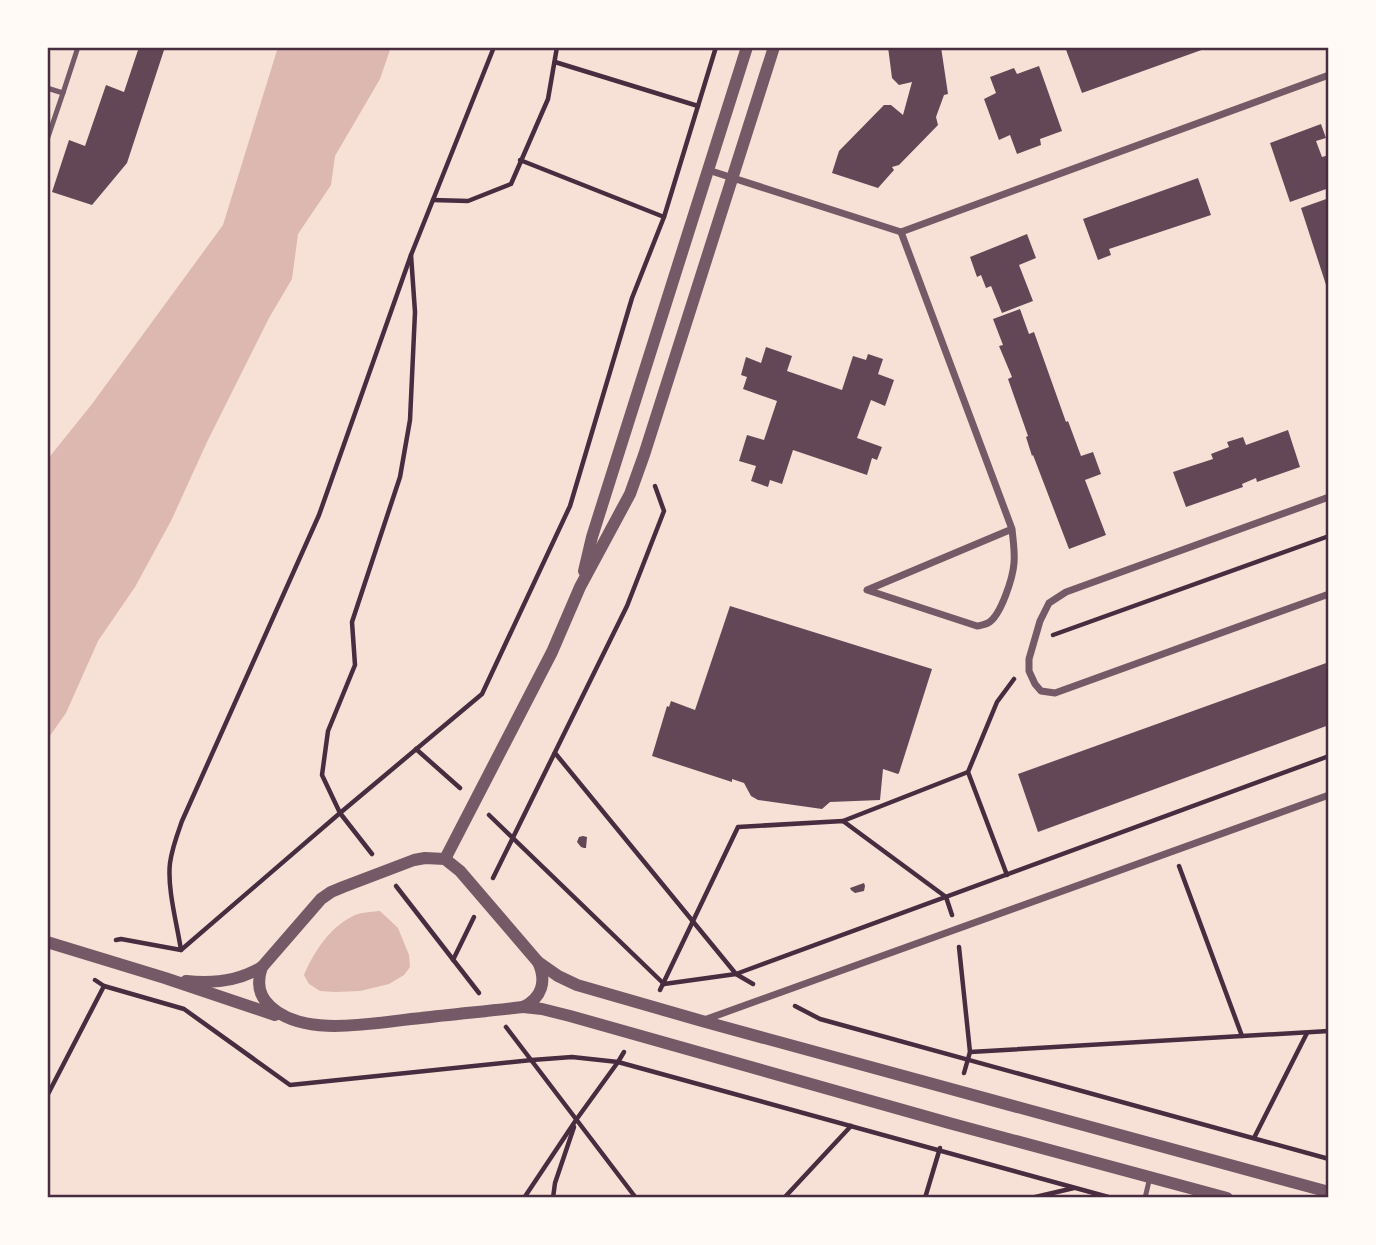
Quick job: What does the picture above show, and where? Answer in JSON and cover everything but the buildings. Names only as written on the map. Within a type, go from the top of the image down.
[{"type":"street","points":[[580,587],[602,503],[747,47]]},
{"type":"street","points":[[445,859],[552,652],[580,587],[630,494],[774,47]]},
{"type":"street","points":[[708,170],[901,232],[1329,75]]},
{"type":"street","points":[[901,232],[1012,529],[1014,565],[1001,608],[995,618],[987,624],[977,626],[867,590],[1012,529]]},
{"type":"street","points":[[1329,497],[1066,592],[1049,603],[1040,621],[1029,659],[1029,671],[1041,691],[1055,693],[1329,594]]},
{"type":"street","points":[[702,1021],[1329,794]]},
{"type":"street","points":[[165,978],[202,982],[223,981],[250,974],[262,967],[321,899],[331,892],[414,860],[445,859],[460,871],[538,962],[577,985],[1329,1192]]},
{"type":"street","points":[[47,942],[285,1018],[320,1025],[341,1026],[523,1007],[542,1009],[1227,1198]]},
{"type":"street","points":[[523,1007],[536,998],[543,985],[544,976],[538,962]]},
{"type":"street","points":[[262,967],[258,981],[262,996],[266,1003],[285,1018]]},
{"type":"lane","points":[[47,141],[78,47]]},
{"type":"lane","points":[[47,88],[63,93]]},
{"type":"lane","points":[[1145,1198],[1150,1177]]},
{"type":"path","points":[[181,950],[170,883],[173,845],[319,515],[411,254],[494,47]]},
{"type":"path","points":[[433,200],[468,201],[511,184],[548,99],[557,47]]},
{"type":"path","points":[[181,950],[482,694],[570,506],[632,298],[664,217],[716,47]]},
{"type":"path","points":[[555,62],[698,106]]},
{"type":"path","points":[[520,160],[664,217]]},
{"type":"path","points":[[411,254],[415,312],[410,420],[400,477],[352,622],[355,664],[328,732],[322,775],[340,813],[636,1198]]},
{"type":"path","points":[[453,960],[627,606],[664,511],[644,455]]},
{"type":"path","points":[[1034,642],[1329,536]]},
{"type":"path","points":[[1007,875],[968,772],[997,702],[1029,659]]},
{"type":"path","points":[[416,749],[513,838],[664,984]]},
{"type":"path","points":[[555,753],[736,974]]},
{"type":"path","points":[[664,984],[736,974],[1329,756]]},
{"type":"path","points":[[664,984],[738,827],[843,821],[968,772]]},
{"type":"path","points":[[843,821],[946,897],[957,929],[970,1052],[959,1091]]},
{"type":"path","points":[[1174,851],[1242,1036]]},
{"type":"path","points":[[109,941],[121,939],[181,950]]},
{"type":"path","points":[[47,1096],[104,986]]},
{"type":"path","points":[[820,1019],[1329,1158]]},
{"type":"path","points":[[970,1052],[1329,1031]]},
{"type":"path","points":[[1254,1138],[1307,1032]]},
{"type":"path","points":[[524,1198],[618,1062],[1112,1198]]},
{"type":"path","points":[[553,1198],[555,1183],[576,1120]]},
{"type":"path","points":[[925,1198],[948,1123]]},
{"type":"path","points":[[784,1198],[851,1126]]},
{"type":"path","points":[[1031,1198],[1076,1188]]},
{"type":"shaded area","points":[[278,47],[391,47],[380,79],[335,156],[331,185],[298,234],[292,279],[269,318],[207,442],[171,521],[135,587],[98,641],[66,713],[47,740],[47,460],[92,404],[223,225]]},
{"type":"shaded area","points":[[380,911],[398,928],[409,955],[410,967],[404,975],[389,984],[360,991],[320,991],[309,984],[304,975],[312,958],[330,934],[344,921],[356,915]]}]
